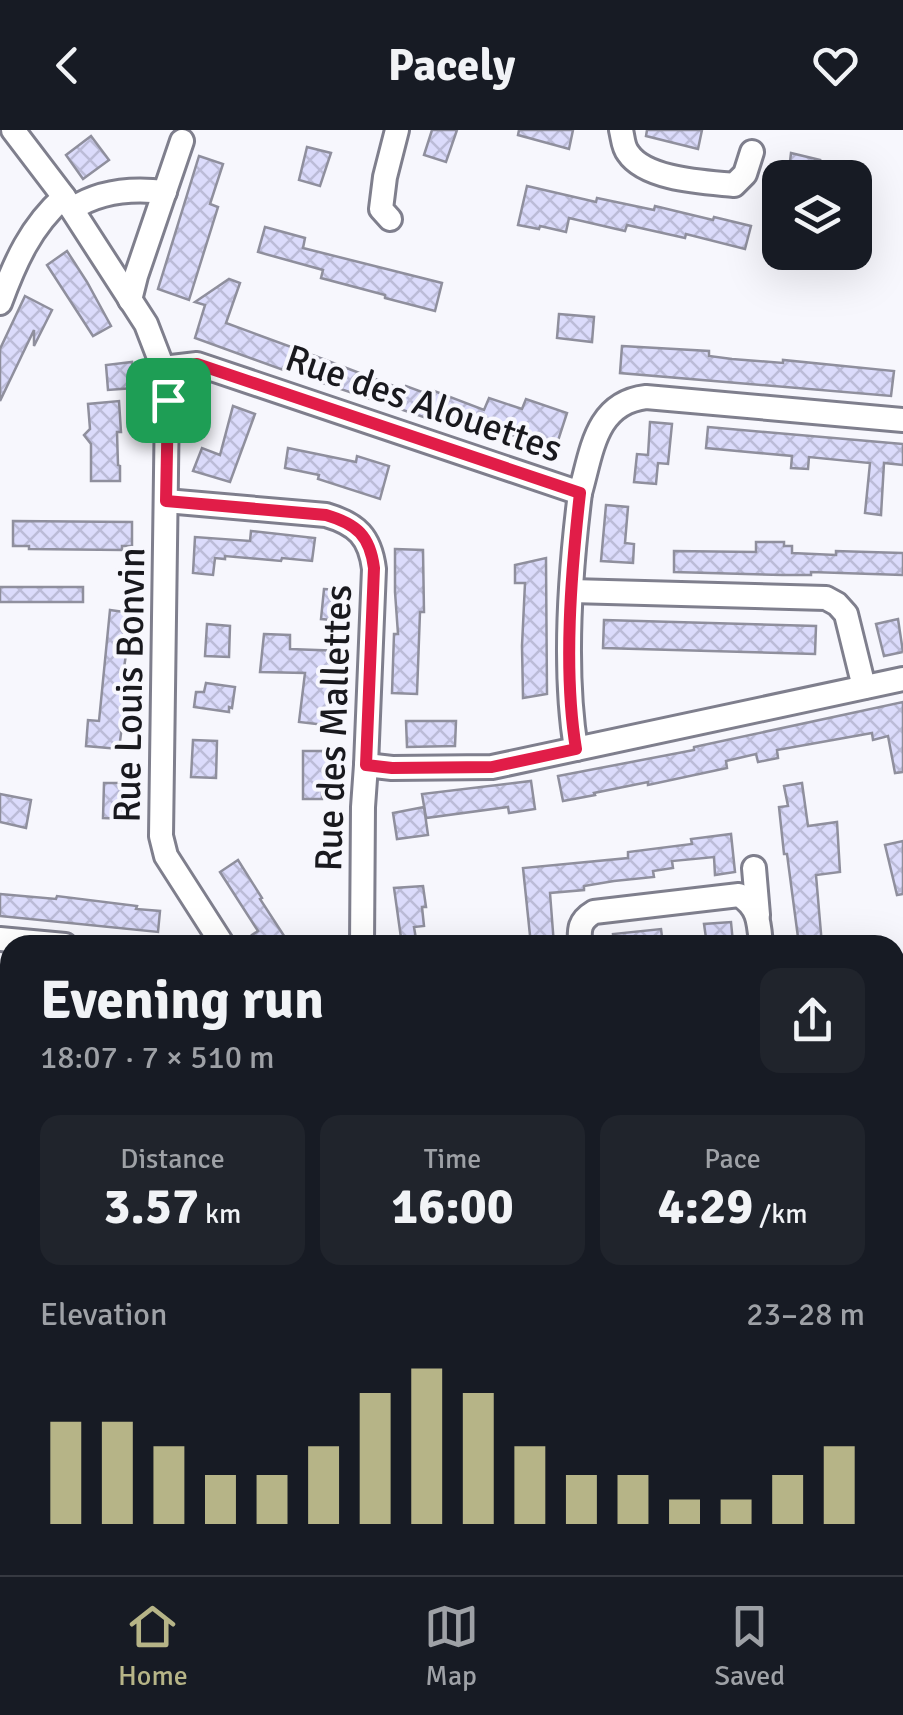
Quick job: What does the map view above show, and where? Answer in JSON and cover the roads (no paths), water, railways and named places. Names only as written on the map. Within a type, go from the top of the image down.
[{"type":"street","points":[[13,130],[68,203],[146,324],[164,368],[168,400],[166,501]]},
{"type":"street","points":[[390,220],[381,208],[397,130]]},
{"type":"street","points":[[621,130],[625,151],[638,164],[655,172],[706,182],[734,185],[745,174],[752,152]]},
{"type":"street","points":[[130,300],[182,141]]},
{"type":"street","points":[[0,302],[15,262],[36,226],[68,203],[143,189],[164,192]]},
{"type":"street","name":"Rue des Alouettes","points":[[164,368],[197,364],[580,493],[598,430],[611,410],[630,399],[646,397],[903,420]]},
{"type":"street","points":[[576,749],[570,713],[572,591],[580,493]]},
{"type":"street","name":"Rue des Mallettes","points":[[166,501],[326,515],[344,520],[362,534],[371,549],[374,568],[362,807],[362,935]]},
{"type":"street","name":"Rue Louis Bonvin","points":[[166,501],[161,836],[166,856],[215,935]]},
{"type":"street","points":[[572,591],[826,598],[846,614],[864,687]]},
{"type":"street","points":[[366,765],[492,767],[903,679]]},
{"type":"street","points":[[754,868],[761,935]]},
{"type":"street","points":[[579,935],[584,918],[594,912],[739,895],[758,914]]}]
